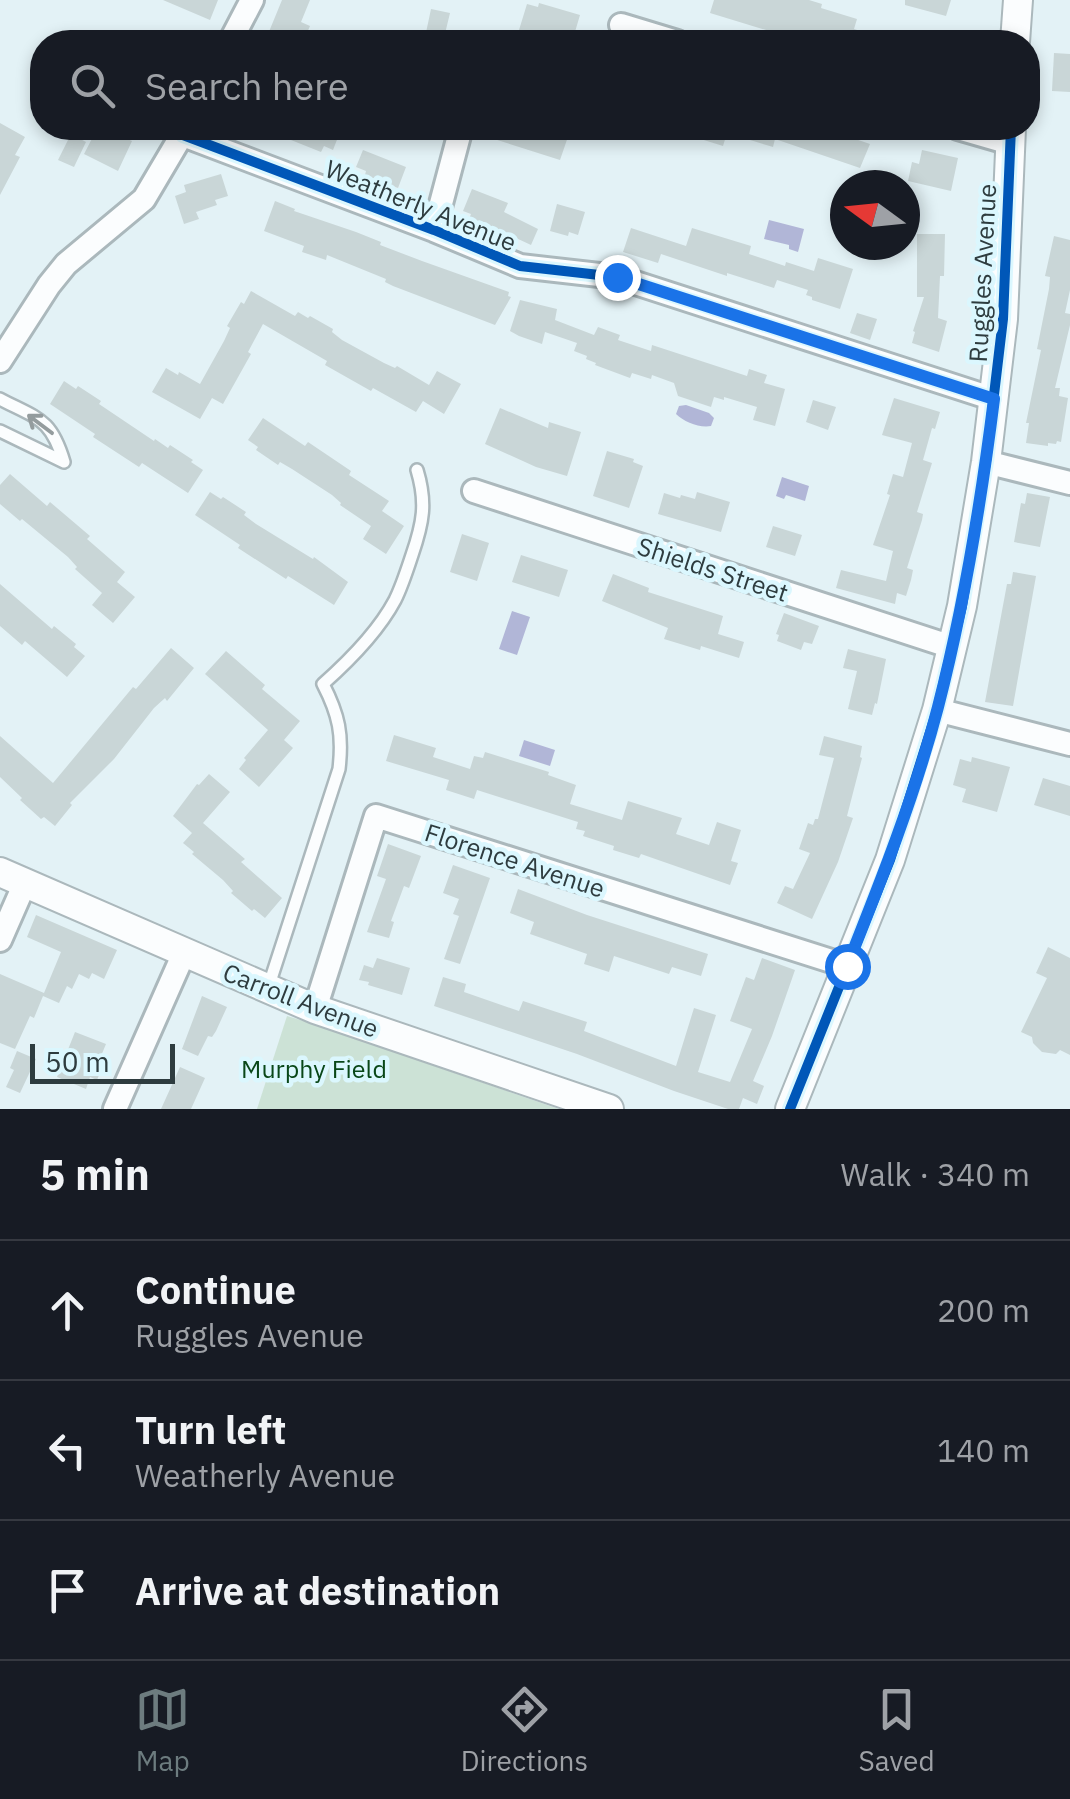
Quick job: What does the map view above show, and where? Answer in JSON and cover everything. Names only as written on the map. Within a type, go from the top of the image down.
[{"type":"street","points":[[236,30],[252,0]]},
{"type":"street","points":[[1017,30],[1018,0]]},
{"type":"street","points":[[620,25],[637,30]]},
{"type":"street","points":[[0,361],[48,285],[66,264],[144,199],[180,140]]},
{"type":"street","name":"Weatherly Avenue","points":[[208,140],[520,266],[617,277],[994,399]]},
{"type":"street","points":[[434,230],[458,140]]},
{"type":"street","name":"Ruggles Avenue","points":[[790,1109],[890,860],[937,710],[962,606],[994,399],[1011,140]]},
{"type":"street","points":[[986,462],[1070,483]]},
{"type":"street","name":"Shields Street","points":[[474,491],[952,648]]},
{"type":"street","points":[[937,710],[1070,744]]},
{"type":"street","name":"Florence Avenue","points":[[315,1010],[376,816],[847,966]]},
{"type":"street","points":[[0,940],[13,877]]},
{"type":"street","name":"Carroll Avenue","points":[[13,877],[315,1010],[609,1109]]},
{"type":"street","points":[[115,1109],[184,953]]},
{"type":"lane","points":[[0,399],[46,424],[58,439],[64,462],[0,432]]},
{"type":"lane","points":[[268,990],[339,769],[342,743],[334,707],[323,684],[383,620],[397,596],[422,526],[424,492],[417,470]]},
{"type":"green space","name":"Murphy Field","points":[[287,1016],[307,1022],[559,1109],[257,1109]]},
{"type":"water","points":[[769,220],[804,229],[798,252],[789,249],[789,245],[764,239]]},
{"type":"water","points":[[679,406],[709,413],[714,418],[711,426],[692,424],[676,414]]},
{"type":"water","points":[[782,477],[809,486],[805,501],[776,496]]},
{"type":"water","points":[[512,611],[530,617],[517,655],[499,649]]},
{"type":"water","points":[[524,740],[555,750],[550,766],[519,756]]},
{"type":"building","points":[[163,0],[218,0],[210,20]]},
{"type":"building","points":[[282,0],[310,0],[301,22],[310,26],[308,30],[270,30]]},
{"type":"building","points":[[714,0],[809,0],[822,4],[821,8],[857,19],[854,29],[857,30],[766,30],[710,13]]},
{"type":"building","points":[[905,0],[951,0],[946,16],[905,5]]},
{"type":"building","points":[[539,3],[580,15],[576,30],[519,30],[527,4],[538,7]]},
{"type":"building","points":[[431,9],[450,13],[446,30],[427,30]]},
{"type":"building","points":[[1054,53],[1070,54],[1070,92],[1052,91]]},
{"type":"building","points":[[0,123],[25,137],[15,155],[20,157],[0,195]]},
{"type":"building","points":[[68,140],[86,142],[74,167],[58,160]]},
{"type":"building","points":[[91,140],[132,141],[118,171],[84,154]]},
{"type":"building","points":[[291,140],[337,140],[333,150],[324,146],[321,152]]},
{"type":"building","points":[[497,140],[567,140],[560,160]]},
{"type":"building","points":[[704,140],[725,140],[723,146]]},
{"type":"building","points":[[750,140],[775,140],[773,147]]},
{"type":"building","points":[[778,140],[858,140],[870,144],[860,168]]},
{"type":"building","points":[[363,150],[406,167],[398,188],[365,175],[366,171],[356,167]]},
{"type":"building","points":[[922,150],[958,158],[951,191],[920,184],[920,170],[910,170],[912,162],[919,164]]},
{"type":"building","points":[[221,174],[228,196],[215,200],[217,205],[196,212],[199,219],[184,224],[175,196],[186,192],[184,185]]},
{"type":"building","points":[[472,189],[508,203],[504,212],[538,229],[531,245],[497,229],[496,232],[468,222],[471,214],[463,211]]},
{"type":"building","points":[[275,201],[509,292],[511,297],[495,325],[393,286],[386,279],[327,255],[326,260],[302,252],[304,246],[264,231]]},
{"type":"building","points":[[557,204],[585,212],[578,235],[550,231]]},
{"type":"building","points":[[631,228],[686,246],[692,228],[751,246],[749,254],[785,266],[786,262],[814,271],[818,258],[853,269],[840,309],[812,300],[806,295],[808,290],[777,280],[774,288],[661,254],[658,263],[623,252]]},
{"type":"building","points":[[920,234],[945,234],[938,318],[947,321],[939,352],[912,343],[924,297],[917,297]]},
{"type":"building","points":[[1054,236],[1070,240],[1070,290],[1065,313],[1070,314],[1070,325],[1055,388],[1060,388],[1059,396],[1068,398],[1061,442],[1048,446],[1026,443],[1026,423],[1041,350],[1037,349],[1050,277],[1045,276]]},
{"type":"building","points":[[251,291],[295,316],[298,312],[310,316],[333,329],[342,340],[429,385],[437,371],[461,384],[444,414],[423,401],[416,412],[325,365],[327,361],[263,324],[223,404],[212,398],[200,419],[152,392],[166,368],[200,384],[224,341],[230,328],[227,326]]},
{"type":"building","points":[[520,300],[557,309],[555,320],[594,335],[598,327],[620,335],[618,340],[651,351],[652,345],[747,376],[749,369],[767,375],[764,383],[785,389],[775,426],[753,420],[757,407],[714,397],[711,407],[678,396],[674,383],[652,375],[651,379],[632,373],[630,378],[595,365],[587,356],[574,351],[577,343],[545,332],[542,344],[519,336],[510,331]]},
{"type":"building","points":[[857,313],[877,319],[870,340],[850,333]]},
{"type":"building","points":[[64,381],[101,401],[99,404],[154,441],[168,448],[170,445],[193,460],[203,470],[188,493],[142,463],[139,467],[50,404]]},
{"type":"building","points":[[894,398],[940,412],[923,460],[932,463],[917,512],[923,514],[907,568],[913,570],[911,580],[906,596],[897,593],[895,604],[836,588],[841,570],[886,581],[893,551],[873,545],[893,474],[903,477],[912,443],[882,435]]},
{"type":"building","points":[[813,400],[836,407],[828,430],[806,422]]},
{"type":"building","points":[[500,408],[548,428],[549,422],[581,432],[567,476],[485,444]]},
{"type":"building","points":[[263,418],[305,446],[308,442],[389,501],[382,511],[404,526],[386,554],[363,539],[371,526],[332,495],[256,450],[258,447],[248,440]]},
{"type":"building","points":[[607,451],[643,466],[629,508],[593,496]]},
{"type":"building","points":[[10,474],[90,536],[87,539],[125,572],[117,582],[135,597],[113,623],[92,605],[102,593],[75,569],[68,557],[0,504],[0,485]]},
{"type":"building","points":[[210,492],[348,582],[334,605],[238,548],[240,545],[195,515]]},
{"type":"building","points":[[697,492],[730,502],[721,532],[658,514],[664,493],[695,499]]},
{"type":"building","points":[[1027,493],[1050,497],[1040,547],[1014,542],[1021,503],[1025,504]]},
{"type":"building","points":[[773,526],[802,535],[795,556],[766,547]]},
{"type":"building","points":[[462,534],[489,543],[477,581],[450,572]]},
{"type":"building","points":[[521,555],[568,570],[559,597],[512,582]]},
{"type":"building","points":[[1013,572],[1036,576],[1013,706],[985,702],[1007,584],[1011,584]]},
{"type":"building","points":[[613,574],[649,588],[648,592],[723,616],[718,634],[744,642],[739,658],[664,639],[668,628],[602,601]]},
{"type":"building","points":[[0,584],[52,629],[54,626],[76,644],[74,647],[85,656],[67,677],[25,641],[22,645],[0,626]]},
{"type":"building","points":[[784,613],[819,626],[812,644],[804,642],[801,650],[777,641]]},
{"type":"building","points":[[171,648],[194,668],[70,803],[55,826],[44,817],[41,819],[0,777],[0,736],[53,783]]},
{"type":"building","points":[[848,649],[886,659],[872,715],[848,709],[857,671],[843,668]]},
{"type":"building","points":[[226,651],[300,721],[284,740],[293,748],[259,787],[239,769],[268,730],[205,674]]},
{"type":"building","points":[[394,735],[436,748],[433,757],[470,769],[474,756],[483,758],[485,752],[549,772],[548,775],[576,785],[570,804],[622,820],[628,801],[682,818],[676,834],[709,845],[717,822],[741,830],[731,861],[738,863],[730,885],[641,854],[639,858],[613,850],[614,846],[583,836],[585,831],[576,829],[578,822],[477,790],[474,799],[446,790],[449,780],[386,761]]},
{"type":"building","points":[[824,736],[862,746],[862,758],[847,816],[853,818],[812,919],[777,903],[785,886],[793,889],[810,853],[799,849],[808,823],[813,825],[818,819],[834,758],[819,755]]},
{"type":"building","points":[[972,757],[1010,767],[997,812],[962,802],[966,789],[953,785],[960,759],[971,762]]},
{"type":"building","points":[[209,774],[230,792],[203,823],[282,898],[265,918],[231,893],[223,880],[183,843],[192,833],[173,816]]},
{"type":"building","points":[[1043,778],[1070,786],[1070,816],[1034,805]]},
{"type":"building","points":[[388,844],[421,856],[409,888],[404,886],[389,938],[367,932],[386,879],[377,876]]},
{"type":"building","points":[[453,865],[490,878],[460,964],[444,959],[459,916],[453,914],[459,899],[443,893]]},
{"type":"building","points":[[518,889],[708,954],[701,976],[672,967],[669,974],[614,956],[609,972],[584,964],[587,954],[530,934],[534,922],[510,913]]},
{"type":"building","points":[[36,915],[117,950],[104,979],[92,973],[89,979],[79,974],[72,989],[67,986],[59,1003],[43,996],[15,1049],[0,1043],[0,974],[44,993],[61,952],[27,937]]},
{"type":"building","points":[[1048,947],[1070,958],[1070,1055],[1060,1050],[1056,1054],[1042,1052],[1032,1037],[1021,1032],[1047,978],[1036,973]]},
{"type":"building","points":[[377,958],[410,968],[402,995],[359,980],[364,965],[373,968]]},
{"type":"building","points":[[762,958],[795,970],[753,1081],[764,1086],[757,1104],[743,1098],[739,1109],[674,1091],[434,1006],[443,977],[466,984],[464,992],[519,1011],[523,1001],[587,1022],[584,1031],[676,1066],[694,1008],[716,1015],[698,1072],[730,1082],[752,1029],[730,1021],[746,977],[754,980]]},
{"type":"building","points":[[202,996],[227,1007],[198,1056],[182,1049]]},
{"type":"building","points":[[75,1032],[106,1044],[101,1056],[106,1058],[97,1080],[90,1077],[86,1089],[57,1077]]},
{"type":"building","points":[[17,1051],[36,1059],[20,1093],[6,1087]]},
{"type":"building","points":[[180,1067],[205,1078],[191,1109],[161,1109]]},
{"type":"cycle path","points":[[196,140],[520,266],[617,277],[994,399]]},
{"type":"cycle path","points":[[790,1109],[890,860],[937,710],[962,606],[986,462],[1003,319],[1010,140]]},
{"type":"route","points":[[617,277],[994,399],[962,606],[937,710],[890,860],[847,966]]}]
